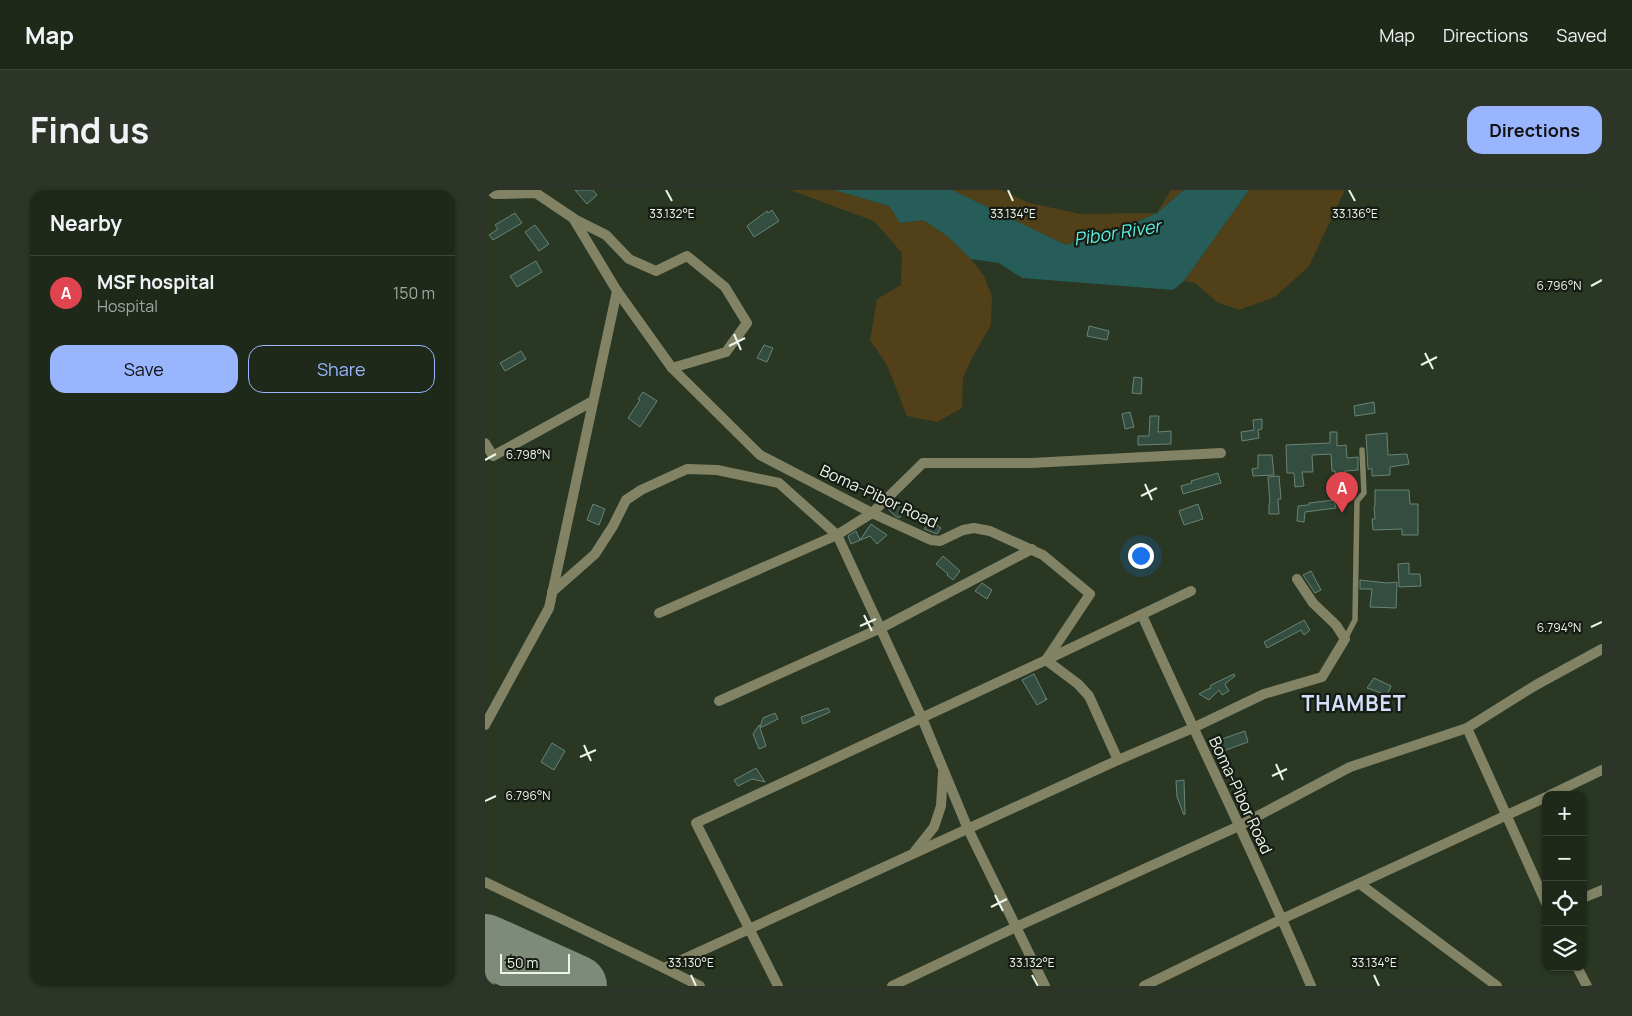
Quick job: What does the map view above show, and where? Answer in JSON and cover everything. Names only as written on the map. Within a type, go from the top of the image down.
[{"type":"street","name":"Boma-Pibor Road","points":[[492,192],[535,192],[573,218],[617,291],[672,368],[760,456],[872,513],[931,540],[941,541],[963,530],[974,528],[990,531],[1043,555],[1090,594],[1046,660]]},
{"type":"street","points":[[485,200],[492,192]]},
{"type":"street","points":[[573,218],[606,235],[629,259],[656,271],[687,256],[725,287],[747,323],[726,352],[672,368]]},
{"type":"street","points":[[485,725],[549,608],[617,291]]},
{"type":"street","points":[[485,443],[489,458],[593,401]]},
{"type":"street","points":[[659,614],[837,535],[872,513],[923,463],[1031,463],[1221,453]]},
{"type":"street","points":[[553,592],[595,554],[613,526],[626,500],[641,490],[687,469],[717,470],[779,483],[837,535],[922,718],[967,829],[1045,986]]},
{"type":"street","points":[[719,701],[881,628],[1031,549]]},
{"type":"street","points":[[1141,615],[1193,728],[1264,694],[1323,677],[1345,638],[1336,625],[1313,603],[1297,579]]},
{"type":"street","points":[[779,986],[697,823],[1191,591]]},
{"type":"street","points":[[892,986],[1016,927],[1239,826],[1350,767],[1467,728],[1536,685],[1602,650]]},
{"type":"street","points":[[1046,660],[1078,684],[1089,696],[1118,760]]},
{"type":"street","name":"Boma-Pibor Road","points":[[664,968],[1118,760],[1193,728],[1311,986]]},
{"type":"street","points":[[1467,728],[1542,894]]},
{"type":"street","points":[[913,854],[934,827],[941,806],[944,770]]},
{"type":"street","points":[[1558,791],[1602,770]]},
{"type":"street","points":[[1144,986],[1282,919],[1542,799]]},
{"type":"street","points":[[485,882],[700,986]]},
{"type":"street","points":[[1360,884],[1497,986]]},
{"type":"street","points":[[1587,896],[1602,890]]},
{"type":"street","points":[[1579,971],[1587,986]]},
{"type":"street","points":[[485,984],[490,986]]},
{"type":"lane","points":[[1345,638],[1355,620],[1357,501],[1364,492],[1362,450]]},
{"type":"shaded area","points":[[790,190],[834,190],[889,206],[900,223],[923,220],[947,236],[971,259],[984,276],[992,296],[991,325],[963,378],[962,408],[937,422],[907,416],[887,365],[870,340],[877,299],[901,285],[902,253],[874,221]]},
{"type":"shaded area","points":[[952,190],[1002,190],[1029,203],[1081,214],[1157,213],[1116,231],[1066,245]]},
{"type":"shaded area","points":[[1171,190],[1184,190],[1157,213]]},
{"type":"shaded area","points":[[1249,190],[1345,190],[1309,266],[1275,297],[1239,310],[1217,302],[1195,283],[1184,281]]},
{"type":"water","name":"Pibor River","points":[[834,190],[952,190],[1066,245],[1116,231],[1157,213],[1184,190],[1249,190],[1184,281],[1173,290],[1022,278],[999,263],[971,259],[947,236],[923,220],[900,223],[889,206]]},
{"type":"building","points":[[575,190],[593,190],[597,195],[587,204]]},
{"type":"building","points":[[772,210],[779,221],[754,237],[747,226],[767,211],[768,213]]},
{"type":"building","points":[[515,213],[522,223],[493,240],[489,235],[498,229],[495,225]]},
{"type":"building","points":[[535,225],[549,244],[539,251],[525,232]]},
{"type":"building","points":[[536,261],[542,272],[517,287],[510,276]]},
{"type":"building","points":[[1089,326],[1109,331],[1107,340],[1087,336]]},
{"type":"building","points":[[764,345],[773,348],[767,362],[757,358]]},
{"type":"building","points":[[521,351],[526,359],[505,371],[500,363]]},
{"type":"building","points":[[1134,377],[1142,378],[1141,394],[1132,393]]},
{"type":"building","points":[[643,392],[657,401],[640,427],[628,418]]},
{"type":"building","points":[[1374,402],[1375,413],[1355,416],[1354,406]]},
{"type":"building","points":[[1130,412],[1134,427],[1125,429],[1122,414]]},
{"type":"building","points":[[1150,416],[1159,416],[1158,432],[1171,431],[1171,444],[1138,445],[1138,436],[1149,436]]},
{"type":"building","points":[[1262,419],[1262,429],[1258,430],[1259,438],[1242,441],[1241,432],[1254,430],[1253,420]]},
{"type":"building","points":[[1330,432],[1337,432],[1337,446],[1346,445],[1347,458],[1358,457],[1358,470],[1345,471],[1349,494],[1339,496],[1335,471],[1332,471],[1331,454],[1312,455],[1313,472],[1302,472],[1304,486],[1295,487],[1294,473],[1287,473],[1286,445],[1330,443]]},
{"type":"building","points":[[1387,433],[1388,455],[1407,454],[1409,464],[1390,467],[1390,475],[1372,476],[1372,469],[1368,469],[1366,435]]},
{"type":"building","points":[[1258,455],[1272,455],[1274,475],[1253,476],[1252,469],[1258,468]]},
{"type":"building","points":[[1218,473],[1221,483],[1183,494],[1181,486]]},
{"type":"building","points":[[1279,476],[1281,499],[1278,499],[1279,514],[1269,514],[1268,477]]},
{"type":"building","points":[[1375,490],[1409,490],[1410,504],[1418,504],[1418,535],[1402,535],[1402,529],[1373,530],[1372,519],[1375,519]]},
{"type":"building","points":[[895,500],[906,511],[899,518],[887,508]]},
{"type":"building","points":[[1334,500],[1336,508],[1305,512],[1304,522],[1297,521],[1298,506]]},
{"type":"building","points":[[593,504],[605,509],[599,525],[587,520]]},
{"type":"building","points":[[1198,504],[1203,519],[1184,525],[1179,511]]},
{"type":"building","points":[[930,520],[941,528],[937,534],[924,529]]},
{"type":"building","points":[[871,524],[887,535],[877,544],[870,536],[851,544],[848,536],[856,531],[860,540]]},
{"type":"building","points":[[943,556],[960,571],[953,580],[936,564]]},
{"type":"building","points":[[1409,563],[1409,574],[1420,574],[1421,586],[1399,587],[1398,564]]},
{"type":"building","points":[[1311,571],[1321,590],[1315,593],[1303,575]]},
{"type":"building","points":[[1360,580],[1387,583],[1397,582],[1396,608],[1370,607],[1372,589],[1360,589]]},
{"type":"building","points":[[982,583],[992,590],[987,599],[975,591]]},
{"type":"building","points":[[1304,620],[1310,630],[1304,635],[1301,630],[1267,648],[1264,642]]},
{"type":"building","points":[[1034,674],[1047,700],[1045,698],[1046,700],[1037,705],[1022,680]]},
{"type":"building","points":[[1234,674],[1235,676],[1225,684],[1229,691],[1222,695],[1219,690],[1209,700],[1199,694],[1210,689],[1211,685]]},
{"type":"building","points":[[1374,678],[1391,686],[1387,695],[1367,688]]},
{"type":"building","points":[[828,708],[830,712],[803,724],[801,717]]},
{"type":"building","points":[[775,713],[778,719],[760,728],[766,746],[759,749],[753,734],[759,725],[760,727],[763,718]]},
{"type":"building","points":[[1245,731],[1248,742],[1223,751],[1219,740]]},
{"type":"building","points":[[552,743],[565,751],[554,770],[541,762]]},
{"type":"building","points":[[756,768],[765,782],[752,779],[738,786],[734,780]]},
{"type":"building","points":[[1184,780],[1184,815],[1177,797],[1176,781]]},
{"type":"runway","points":[[485,945],[576,986]]},
{"type":"place","name":"MSF hospital","points":[[1342,513]]},
{"type":"district","name":"THAMBET","points":[[1354,703]]}]
